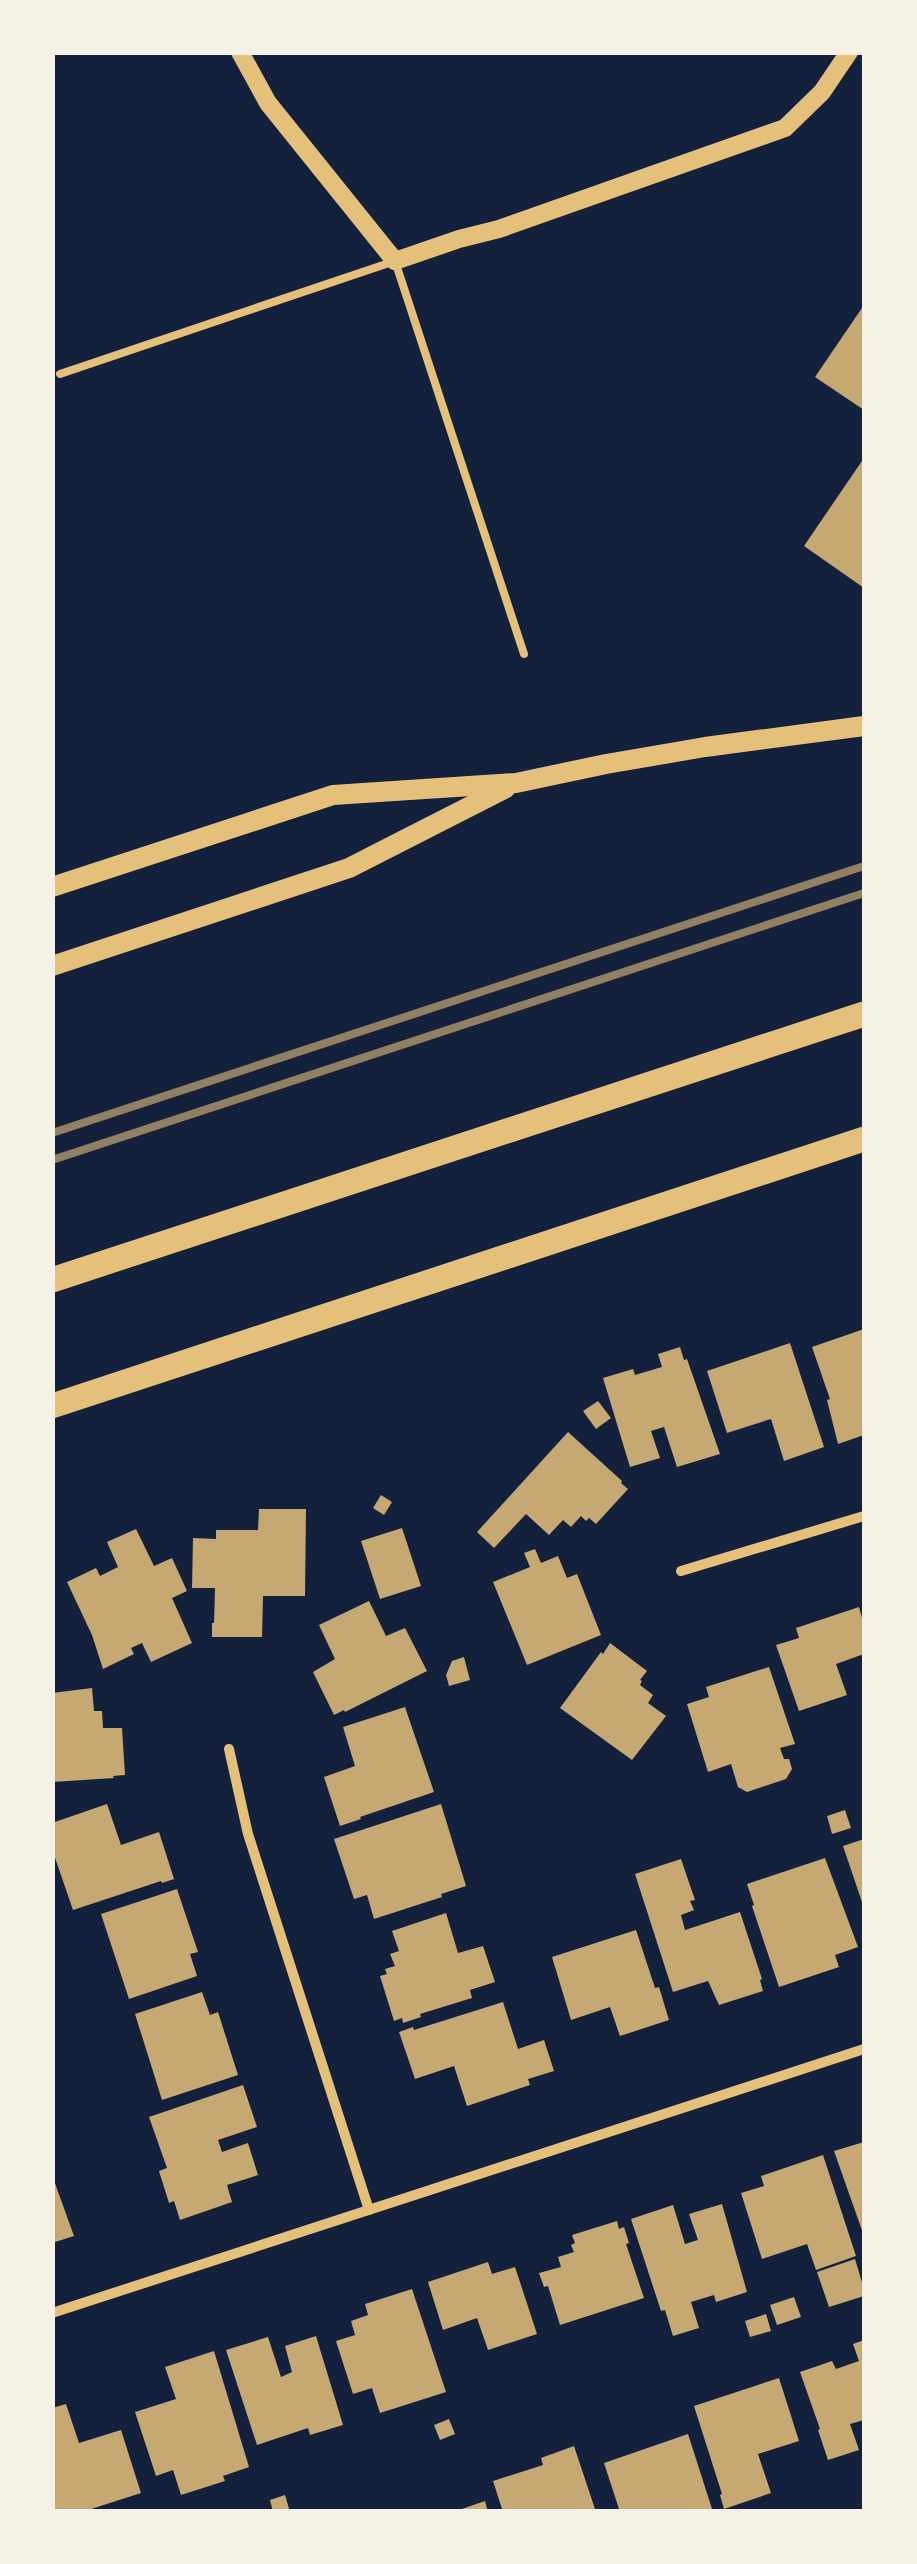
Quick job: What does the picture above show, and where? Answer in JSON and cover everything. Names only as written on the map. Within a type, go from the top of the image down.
[{"type":"main road","points":[[52,888],[333,795],[516,783],[705,747],[864,726]]},
{"type":"main road","points":[[52,966],[349,868],[516,783]]},
{"type":"main road","points":[[52,1280],[864,1014]]},
{"type":"main road","points":[[52,1406],[864,1139]]},
{"type":"street","points":[[240,52],[268,104],[395,261],[499,229],[784,128],[822,92],[850,52]]},
{"type":"street","points":[[682,1570],[864,1516]]},
{"type":"street","points":[[229,1748],[248,1834],[369,2210]]},
{"type":"street","points":[[52,2313],[864,2049]]},
{"type":"lane","points":[[60,374],[395,261],[524,654]]},
{"type":"building","points":[[864,305],[864,410],[815,377]]},
{"type":"building","points":[[864,458],[864,588],[804,546]]},
{"type":"building","points":[[864,1329],[864,1435],[838,1444],[827,1400],[830,1399],[812,1347]]},
{"type":"building","points":[[790,1343],[824,1447],[784,1461],[771,1419],[727,1433],[707,1371]]},
{"type":"building","points":[[680,1347],[720,1454],[677,1467],[664,1427],[651,1431],[660,1458],[630,1467],[603,1378],[633,1369],[635,1375],[662,1367],[658,1354]]},
{"type":"building","points":[[598,1401],[611,1418],[596,1429],[583,1411]]},
{"type":"building","points":[[568,1432],[628,1489],[596,1524],[581,1516],[571,1527],[563,1520],[549,1535],[526,1514],[494,1548],[477,1532]]},
{"type":"building","points":[[381,1495],[392,1502],[384,1515],[373,1508]]},
{"type":"building","points":[[259,1509],[306,1509],[305,1596],[263,1596],[262,1637],[212,1637],[215,1588],[192,1588],[193,1538],[216,1539],[216,1530],[258,1530]]},
{"type":"building","points":[[402,1528],[421,1586],[380,1599],[361,1541]]},
{"type":"building","points":[[136,1529],[154,1566],[172,1558],[187,1591],[172,1598],[192,1643],[151,1662],[142,1643],[131,1648],[134,1654],[103,1669],[67,1582],[96,1568],[100,1576],[118,1567],[107,1542]]},
{"type":"building","points":[[535,1549],[541,1563],[558,1556],[567,1578],[577,1574],[601,1635],[527,1665],[493,1582],[530,1567],[524,1553]]},
{"type":"building","points":[[369,1601],[386,1636],[405,1628],[427,1671],[334,1715],[313,1672],[335,1659],[319,1625]]},
{"type":"building","points":[[859,1607],[864,1625],[864,1654],[836,1664],[847,1695],[799,1711],[776,1645],[799,1638],[796,1628]]},
{"type":"building","points":[[610,1643],[647,1671],[640,1685],[653,1695],[648,1703],[666,1716],[632,1760],[560,1708]]},
{"type":"building","points":[[464,1657],[470,1680],[449,1686],[446,1675],[452,1661]]},
{"type":"building","points":[[769,1667],[795,1744],[780,1748],[792,1769],[786,1779],[747,1792],[738,1787],[731,1764],[708,1772],[687,1704],[709,1697],[706,1687]]},
{"type":"building","points":[[92,1688],[94,1711],[102,1711],[103,1728],[122,1728],[125,1775],[52,1782],[52,1693]]},
{"type":"building","points":[[405,1707],[434,1792],[340,1826],[324,1777],[355,1766],[343,1727]]},
{"type":"building","points":[[107,1804],[121,1845],[159,1832],[174,1879],[73,1910],[52,1849],[52,1823]]},
{"type":"building","points":[[441,1804],[466,1886],[374,1919],[367,1895],[354,1899],[334,1839]]},
{"type":"building","points":[[845,1810],[851,1828],[832,1834],[827,1816]]},
{"type":"building","points":[[864,1839],[864,1908],[843,1846]]},
{"type":"building","points":[[825,1858],[858,1947],[835,1955],[839,1967],[779,1987],[747,1884]]},
{"type":"building","points":[[681,1859],[695,1900],[690,1901],[694,1910],[681,1915],[685,1930],[740,1912],[763,1991],[719,2005],[708,1981],[673,1992],[635,1874]]},
{"type":"building","points":[[177,1889],[198,1952],[190,1954],[197,1976],[129,1999],[101,1914]]},
{"type":"building","points":[[446,1913],[458,1953],[483,1946],[495,1982],[470,1990],[472,1998],[403,2023],[402,2018],[394,2021],[380,1976],[387,1974],[385,1969],[395,1966],[390,1954],[399,1951],[392,1931]]},
{"type":"building","points":[[636,1930],[669,2020],[620,2036],[610,2007],[571,2020],[552,1957]]},
{"type":"building","points":[[202,1992],[210,2015],[218,2012],[238,2075],[162,2100],[135,2014]]},
{"type":"building","points":[[503,2002],[518,2049],[544,2040],[554,2071],[528,2079],[530,2085],[467,2106],[454,2066],[415,2079],[399,2032]]},
{"type":"building","points":[[243,2085],[257,2127],[218,2140],[222,2152],[248,2143],[258,2175],[227,2185],[232,2202],[180,2220],[174,2201],[169,2203],[159,2171],[167,2168],[149,2117]]},
{"type":"building","points":[[864,2142],[864,2236],[834,2151]]},
{"type":"building","points":[[823,2155],[856,2256],[816,2270],[807,2244],[762,2259],[741,2193],[764,2186],[761,2176]]},
{"type":"building","points":[[52,2175],[74,2236],[52,2243]]},
{"type":"building","points":[[722,2204],[747,2292],[716,2302],[714,2295],[691,2302],[699,2328],[673,2336],[631,2219],[673,2205],[685,2244],[698,2240],[689,2214]]},
{"type":"building","points":[[617,2221],[619,2229],[624,2227],[644,2298],[560,2325],[548,2286],[544,2287],[539,2273],[561,2267],[558,2257],[574,2252],[572,2235]]},
{"type":"building","points":[[855,2259],[864,2296],[829,2307],[817,2272]]},
{"type":"building","points":[[488,2262],[492,2274],[515,2267],[537,2334],[488,2350],[477,2318],[443,2330],[428,2282]]},
{"type":"building","points":[[412,2289],[446,2392],[380,2413],[372,2388],[353,2394],[336,2341],[355,2335],[351,2321],[368,2315],[365,2304]]},
{"type":"building","points":[[794,2297],[801,2317],[777,2325],[770,2305]]},
{"type":"building","points":[[766,2314],[771,2331],[750,2337],[745,2321]]},
{"type":"building","points":[[316,2336],[343,2425],[310,2435],[308,2428],[257,2445],[226,2350],[268,2337],[281,2377],[292,2372],[285,2346]]},
{"type":"building","points":[[864,2340],[864,2420],[850,2424],[859,2450],[828,2460],[800,2372],[832,2361],[836,2369],[859,2361],[853,2344]]},
{"type":"building","points":[[214,2351],[249,2467],[223,2476],[225,2481],[181,2495],[173,2470],[156,2476],[135,2412],[176,2399],[165,2367]]},
{"type":"building","points":[[779,2378],[799,2441],[758,2454],[771,2493],[724,2509],[694,2406]]},
{"type":"building","points":[[66,2404],[79,2443],[121,2430],[141,2493],[82,2512],[52,2512],[52,2408]]},
{"type":"building","points":[[449,2419],[455,2434],[440,2440],[434,2425]]},
{"type":"building","points":[[688,2434],[713,2512],[620,2512],[604,2463]]},
{"type":"building","points":[[574,2446],[596,2512],[503,2512],[493,2481],[543,2465],[541,2458]]},
{"type":"building","points":[[285,2495],[290,2512],[273,2512],[270,2500]]},
{"type":"building","points":[[485,2501],[488,2512],[456,2512],[456,2511]]},
{"type":"railway","points":[[52,1133],[864,866]]},
{"type":"railway","points":[[52,1160],[864,893]]}]
